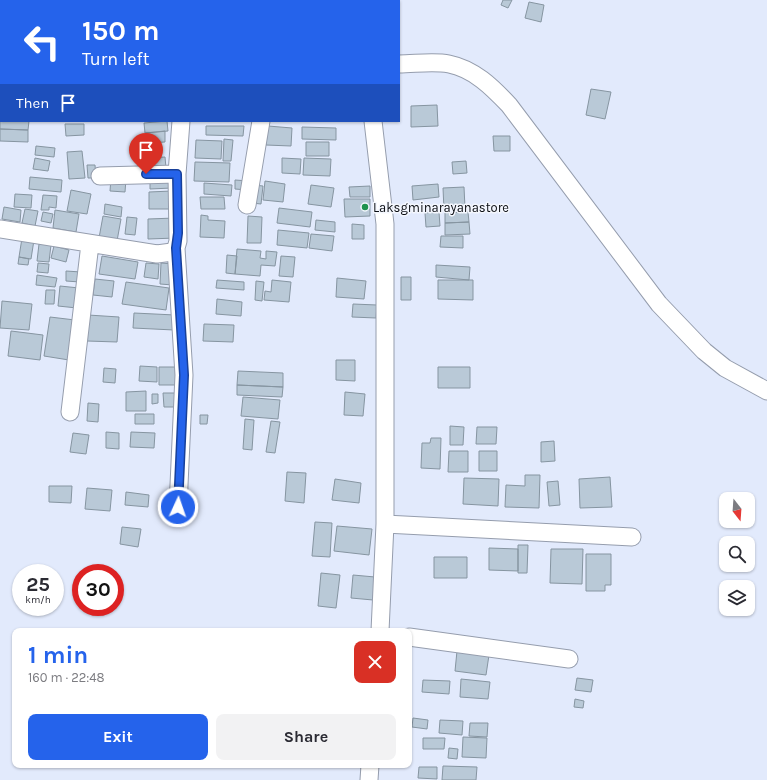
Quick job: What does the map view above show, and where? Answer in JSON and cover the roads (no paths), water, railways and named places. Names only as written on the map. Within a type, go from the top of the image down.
[{"type":"street","points":[[400,64],[448,64],[472,72],[490,84],[509,105],[659,304],[704,351],[719,364],[767,391]]},
{"type":"street","points":[[178,507],[184,375],[176,248],[178,233],[177,174],[181,122]]},
{"type":"street","points":[[247,205],[261,122]]},
{"type":"street","points":[[373,122],[385,224],[385,524],[380,628]]},
{"type":"street","points":[[100,176],[177,174]]},
{"type":"street","points":[[0,229],[157,254],[166,254],[176,248]]},
{"type":"street","points":[[70,412],[90,244]]},
{"type":"street","points":[[385,524],[632,537]]},
{"type":"street","points":[[412,636],[569,658]]},
{"type":"street","points":[[369,780],[370,768]]},
{"type":"place","name":"Laksgminarayanastore","points":[[365,207]]}]
